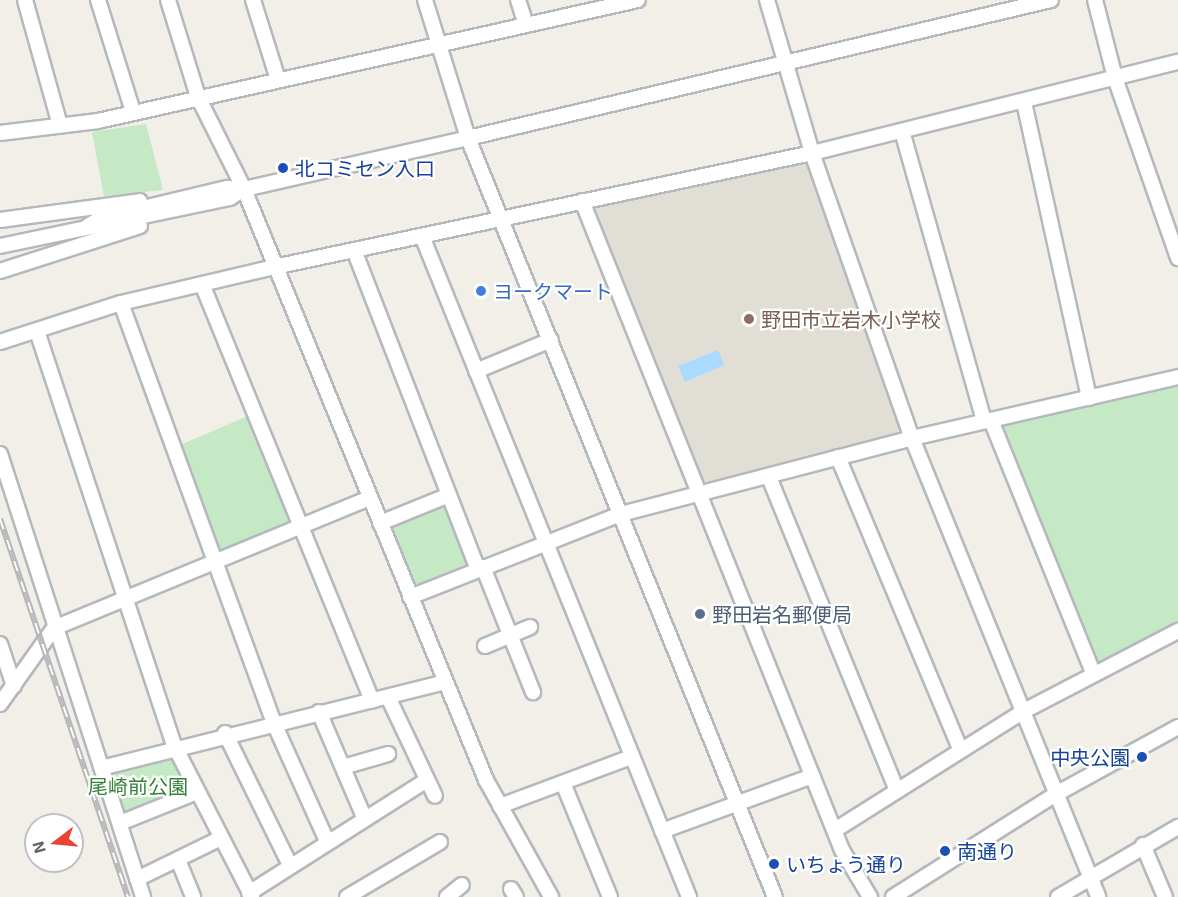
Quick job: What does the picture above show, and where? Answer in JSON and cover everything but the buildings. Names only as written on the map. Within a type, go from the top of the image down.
[{"type":"street","points":[[25,0],[60,125]]},
{"type":"street","points":[[98,0],[133,112]]},
{"type":"street","points":[[168,0],[198,97],[244,189],[445,682],[500,806],[550,897]]},
{"type":"street","points":[[253,0],[278,80]]},
{"type":"street","points":[[425,0],[468,138],[775,897]]},
{"type":"street","points":[[518,0],[526,24]]},
{"type":"street","points":[[0,133],[133,112],[526,24],[594,5],[638,0]]},
{"type":"street","points":[[767,0],[789,63],[812,153],[912,438],[1098,897]]},
{"type":"street","points":[[0,246],[156,210],[230,198],[244,189],[1051,0]]},
{"type":"street","points":[[1095,0],[1115,78],[1178,258]]},
{"type":"street","points":[[0,342],[121,303],[274,267],[812,153],[1178,62]]},
{"type":"street","points":[[1024,102],[1089,398]]},
{"type":"street","points":[[902,131],[987,421],[1093,673]]},
{"type":"street","points":[[0,220],[139,200],[156,210]]},
{"type":"street","points":[[582,201],[812,776],[835,830],[870,897]]},
{"type":"street","points":[[0,271],[137,228],[156,210]]},
{"type":"street","points":[[422,236],[689,897]]},
{"type":"street","points":[[354,250],[449,495],[533,692]]},
{"type":"street","points":[[202,284],[372,701]]},
{"type":"street","points":[[121,303],[273,722],[327,841]]},
{"type":"street","points":[[37,331],[128,595],[174,745],[250,895],[290,865],[427,780]]},
{"type":"street","points":[[476,371],[551,340]]},
{"type":"street","points":[[410,597],[621,514],[912,438],[1178,377]]},
{"type":"street","points":[[0,454],[54,628],[105,767],[143,897]]},
{"type":"street","points":[[838,457],[960,749]]},
{"type":"street","points":[[769,477],[897,791]]},
{"type":"street","points":[[380,523],[449,495]]},
{"type":"street","points":[[0,704],[54,628],[128,595],[370,498]]},
{"type":"street","points":[[485,646],[530,627]]},
{"type":"street","points":[[835,830],[960,749],[1024,711],[1093,673],[1178,632]]},
{"type":"street","points":[[0,644],[14,686]]},
{"type":"street","points":[[105,767],[174,745],[319,712],[389,699],[445,682]]},
{"type":"street","points":[[389,699],[435,796]]},
{"type":"street","points":[[319,712],[364,817]]},
{"type":"street","points":[[893,897],[1056,794],[1178,727]]},
{"type":"street","points":[[225,733],[290,865]]},
{"type":"street","points":[[343,767],[388,754]]},
{"type":"street","points":[[500,806],[631,757]]},
{"type":"street","points":[[662,831],[812,776]]},
{"type":"street","points":[[563,783],[610,897]]},
{"type":"street","points":[[120,823],[197,792]]},
{"type":"street","points":[[1058,897],[1143,845],[1178,827]]},
{"type":"street","points":[[137,879],[179,862],[220,838]]},
{"type":"street","points":[[347,897],[440,842]]},
{"type":"street","points":[[1143,845],[1165,897]]},
{"type":"street","points":[[179,862],[193,897]]},
{"type":"street","points":[[447,897],[462,885]]},
{"type":"shaded area","name":"野田市立岩木小学校","points":[[801,161],[807,164],[900,427],[897,433],[708,482],[699,480],[592,211],[596,204]]},
{"type":"green space","points":[[146,124],[163,190],[104,196],[92,132]]},
{"type":"green space","points":[[1178,385],[1178,625],[1101,663],[1093,660],[1001,432],[1005,425]]},
{"type":"green space","points":[[250,415],[293,524],[218,553],[178,446]]},
{"type":"green space","points":[[445,501],[471,564],[412,588],[386,524]]},
{"type":"green space","name":"尾崎前公園","points":[[171,750],[191,791],[122,818],[109,770]]},
{"type":"water","points":[[718,350],[724,365],[685,382],[678,366]]},
{"type":"railway","points":[[0,519],[128,897]]},
{"type":"place","name":"北コミセン入口","points":[[283,168]]},
{"type":"place","name":"ヨークマート","points":[[481,291]]},
{"type":"place","name":"野田市立岩木小学校","points":[[749,319]]},
{"type":"place","name":"野田岩名郵便局","points":[[700,614]]},
{"type":"place","name":"中央公園","points":[[1142,757]]},
{"type":"place","name":"南通り","points":[[945,851]]},
{"type":"place","name":"いちょう通り","points":[[774,864]]}]
